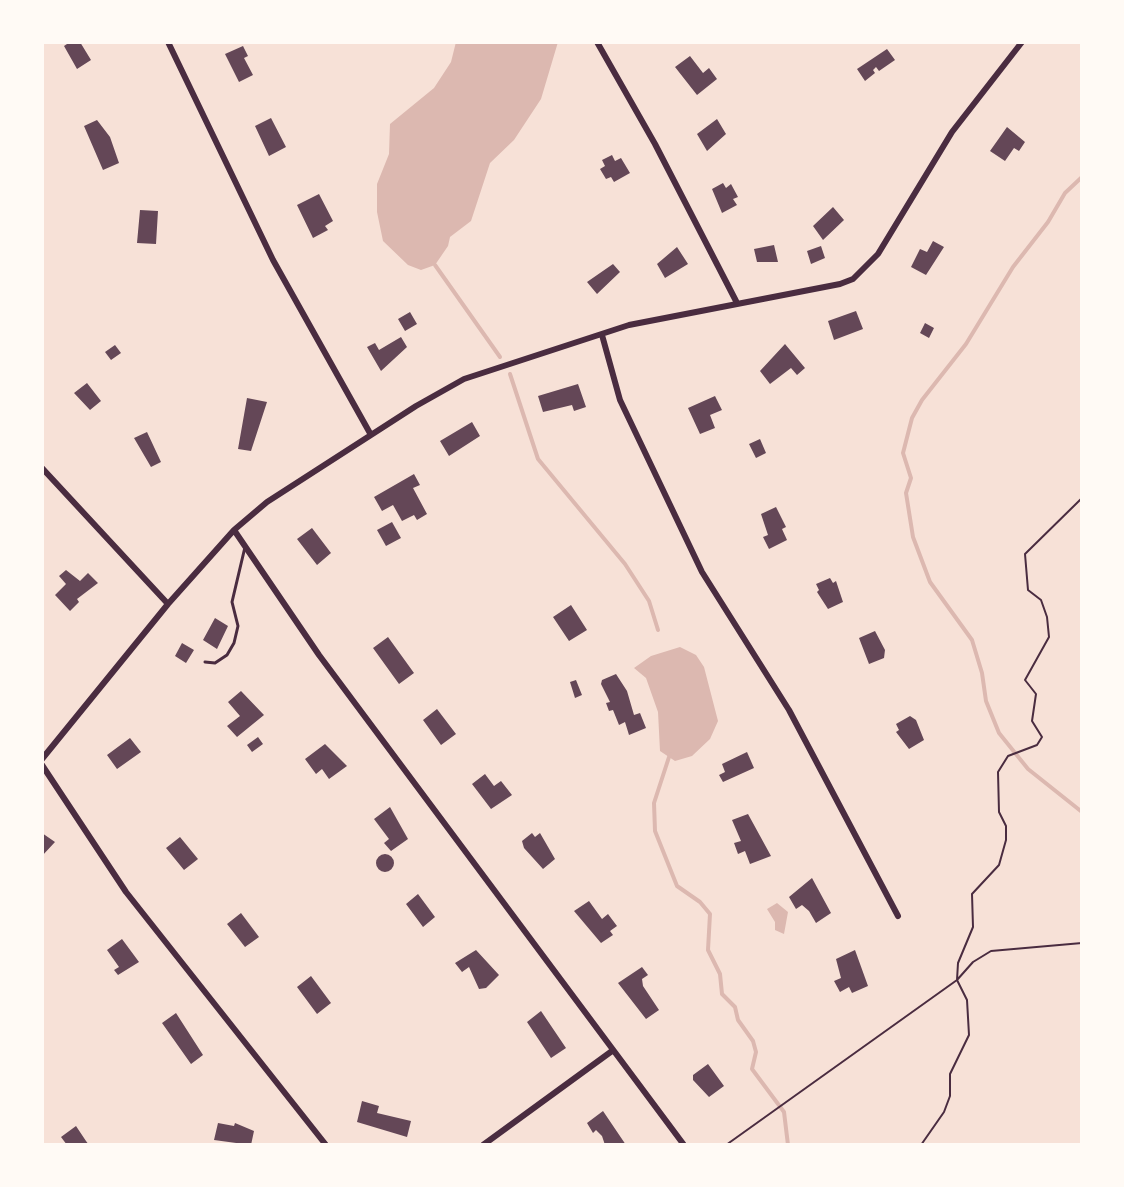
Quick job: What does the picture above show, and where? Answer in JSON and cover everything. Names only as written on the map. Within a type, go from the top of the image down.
[{"type":"street","points":[[168,42],[273,260],[371,435]]},
{"type":"street","points":[[597,42],[655,144],[736,301]]},
{"type":"street","points":[[42,759],[168,604],[234,530],[267,502],[464,379],[629,325],[736,301],[840,284],[867,269],[952,132],[1022,42]]},
{"type":"street","points":[[602,335],[620,400],[702,572],[789,710],[898,916]]},
{"type":"street","points":[[42,468],[168,604]]},
{"type":"street","points":[[234,530],[319,655],[684,1145]]},
{"type":"street","points":[[42,765],[134,903],[326,1145]]},
{"type":"street","points":[[483,1145],[612,1051]]},
{"type":"lane","points":[[205,662],[215,663],[227,655],[234,643],[238,626],[232,602],[245,547]]},
{"type":"path","points":[[921,1145],[944,1112],[950,1096],[950,1074],[969,1035],[967,1000],[957,980],[958,963],[973,927],[972,894],[999,865],[1006,840],[997,778],[1008,756],[1041,741],[1041,732],[1032,721],[1036,694],[1027,686],[1025,675],[1049,637],[1045,608],[1028,590],[1025,554],[1082,498]]},
{"type":"path","points":[[726,1145],[957,980],[973,962],[991,951],[1082,943]]},
{"type":"shaded area","points":[[456,42],[558,42],[541,99],[514,140],[490,163],[471,221],[450,237],[448,246],[435,265],[421,270],[408,265],[383,241],[377,212],[377,184],[389,154],[390,124],[434,88],[451,62]]},
{"type":"shaded area","points":[[680,647],[696,655],[704,667],[718,721],[710,739],[692,756],[675,761],[660,751],[658,712],[646,678],[634,668],[651,656]]},
{"type":"shaded area","points":[[777,903],[788,912],[784,934],[775,930],[775,922],[767,909]]},
{"type":"building","points":[[70,42],[80,42],[91,60],[77,69],[64,46]]},
{"type":"building","points":[[243,46],[248,56],[244,58],[253,75],[239,82],[225,54]]},
{"type":"building","points":[[887,49],[895,60],[879,71],[876,67],[873,70],[875,73],[865,81],[857,69]]},
{"type":"building","points":[[690,56],[703,73],[709,68],[717,79],[697,95],[675,67]]},
{"type":"building","points":[[271,118],[286,147],[269,156],[255,126]]},
{"type":"building","points":[[717,119],[726,134],[707,151],[697,134]]},
{"type":"building","points":[[97,120],[110,137],[119,163],[103,170],[84,126]]},
{"type":"building","points":[[1007,127],[1025,142],[1019,151],[1014,148],[1005,161],[990,151]]},
{"type":"building","points":[[612,155],[615,161],[621,158],[630,173],[614,182],[611,177],[606,179],[600,169],[605,166],[602,160]]},
{"type":"building","points":[[723,183],[726,188],[731,184],[738,197],[733,199],[737,205],[722,213],[712,189]]},
{"type":"building","points":[[319,194],[333,221],[325,226],[328,230],[313,238],[297,205]]},
{"type":"building","points":[[833,207],[844,220],[823,240],[813,226]]},
{"type":"building","points":[[140,210],[158,211],[156,244],[137,243]]},
{"type":"building","points":[[933,241],[944,247],[926,275],[911,267],[920,249],[927,252]]},
{"type":"building","points":[[774,245],[778,262],[757,262],[754,249]]},
{"type":"building","points":[[821,246],[825,258],[811,264],[807,251]]},
{"type":"building","points":[[677,247],[688,264],[665,278],[657,264]]},
{"type":"building","points":[[613,264],[620,272],[597,294],[587,282]]},
{"type":"building","points":[[856,311],[863,329],[834,340],[828,321]]},
{"type":"building","points":[[410,312],[417,324],[405,331],[398,319]]},
{"type":"building","points":[[925,323],[934,328],[929,338],[920,333]]},
{"type":"building","points":[[401,337],[407,347],[381,371],[367,347],[375,343],[379,350]]},
{"type":"building","points":[[785,344],[805,368],[797,375],[791,368],[770,384],[760,371]]},
{"type":"building","points":[[115,345],[121,353],[111,360],[105,352]]},
{"type":"building","points":[[87,383],[101,401],[90,410],[74,393]]},
{"type":"building","points":[[578,384],[586,407],[574,411],[572,405],[543,412],[538,396]]},
{"type":"building","points":[[715,396],[722,410],[710,415],[715,428],[700,434],[688,408]]},
{"type":"building","points":[[247,398],[267,402],[251,451],[238,449]]},
{"type":"building","points":[[472,422],[480,436],[449,456],[440,441]]},
{"type":"building","points":[[147,432],[161,462],[151,467],[134,438]]},
{"type":"building","points":[[760,439],[766,453],[756,458],[749,444]]},
{"type":"building","points":[[414,474],[420,485],[413,488],[427,514],[417,520],[414,515],[402,521],[393,505],[382,511],[374,497]]},
{"type":"building","points":[[776,507],[786,527],[782,529],[787,540],[769,549],[763,537],[768,535],[761,514]]},
{"type":"building","points":[[392,522],[401,538],[386,546],[377,530]]},
{"type":"building","points":[[312,528],[331,553],[317,565],[297,539]]},
{"type":"building","points":[[66,570],[80,581],[88,573],[98,583],[77,599],[79,602],[70,611],[55,595],[66,584],[59,576]]},
{"type":"building","points":[[830,578],[833,583],[836,581],[843,602],[828,609],[817,592],[816,584]]},
{"type":"building","points":[[571,605],[587,630],[569,641],[553,617]]},
{"type":"building","points":[[215,618],[228,626],[217,649],[203,640]]},
{"type":"building","points":[[875,631],[885,650],[884,658],[869,664],[859,638]]},
{"type":"building","points":[[388,637],[414,673],[399,684],[373,648]]},
{"type":"building","points":[[182,643],[194,650],[186,663],[175,656]]},
{"type":"building","points":[[616,674],[627,691],[634,715],[640,713],[646,728],[629,735],[625,722],[619,725],[613,710],[609,711],[606,703],[610,702],[601,684],[602,680]]},
{"type":"building","points":[[576,680],[582,695],[575,698],[570,682]]},
{"type":"building","points":[[241,691],[264,715],[237,737],[227,726],[240,716],[228,702]]},
{"type":"building","points":[[437,709],[456,734],[441,745],[423,720]]},
{"type":"building","points":[[910,716],[916,720],[924,740],[909,749],[896,732],[899,730],[896,724]]},
{"type":"building","points":[[258,737],[263,744],[252,752],[247,745]]},
{"type":"building","points":[[130,738],[141,752],[117,769],[107,755]]},
{"type":"building","points":[[325,744],[347,766],[329,779],[322,769],[316,774],[305,759]]},
{"type":"building","points":[[747,752],[754,768],[723,782],[719,775],[725,772],[722,764]]},
{"type":"building","points":[[485,774],[494,786],[501,781],[512,795],[491,809],[472,784]]},
{"type":"building","points":[[390,807],[408,839],[391,851],[384,843],[389,839],[374,819]]},
{"type":"building","points":[[748,814],[771,856],[750,864],[745,851],[738,854],[734,843],[741,841],[732,820]]},
{"type":"building","points":[[42,833],[55,842],[42,856]]},
{"type":"building","points":[[532,833],[535,837],[540,833],[555,859],[543,869],[524,848],[522,841]]},
{"type":"building","points":[[180,837],[198,859],[184,870],[166,848]]},
{"type":"building","points":[[385,854],[394,863],[385,872],[376,863]]},
{"type":"building","points":[[812,878],[831,913],[816,923],[802,905],[796,909],[789,897]]},
{"type":"building","points":[[418,894],[435,917],[423,927],[406,904]]},
{"type":"building","points":[[589,901],[602,919],[608,914],[617,926],[610,931],[613,935],[601,943],[574,911]]},
{"type":"building","points":[[241,913],[259,937],[245,947],[227,924]]},
{"type":"building","points":[[122,939],[139,962],[118,975],[114,970],[119,967],[107,950]]},
{"type":"building","points":[[476,950],[499,975],[486,988],[479,989],[469,967],[462,972],[455,963]]},
{"type":"building","points":[[855,950],[868,986],[852,993],[849,987],[840,992],[834,981],[841,978],[836,959]]},
{"type":"building","points":[[642,967],[648,975],[642,979],[643,986],[659,1010],[646,1019],[618,983]]},
{"type":"building","points":[[311,976],[331,1003],[317,1014],[297,987]]},
{"type":"building","points":[[541,1011],[566,1048],[551,1058],[527,1022]]},
{"type":"building","points":[[176,1013],[203,1055],[191,1064],[162,1023]]},
{"type":"building","points":[[708,1064],[724,1086],[709,1097],[693,1080],[693,1075]]},
{"type":"building","points":[[362,1101],[379,1106],[377,1113],[411,1121],[407,1137],[357,1122]]},
{"type":"building","points":[[603,1111],[626,1145],[605,1145],[596,1130],[593,1133],[587,1123]]},
{"type":"building","points":[[218,1123],[234,1126],[235,1123],[254,1131],[251,1145],[214,1140]]},
{"type":"building","points":[[76,1126],[89,1145],[67,1145],[61,1137]]},
{"type":"waterway","points":[[1082,177],[1065,193],[1048,222],[1013,267],[966,344],[922,400],[912,418],[903,453],[911,478],[906,493],[913,537],[930,582],[972,640],[986,701],[999,733],[1028,769],[1082,812]]},
{"type":"waterway","points":[[435,265],[500,357]]},
{"type":"waterway","points":[[510,374],[538,459],[625,564],[649,601],[658,630]]},
{"type":"waterway","points":[[670,754],[654,803],[655,831],[677,886],[700,902],[710,914],[708,950],[720,974],[722,994],[735,1007],[738,1020],[753,1041],[756,1052],[752,1069],[784,1112],[788,1145]]}]
